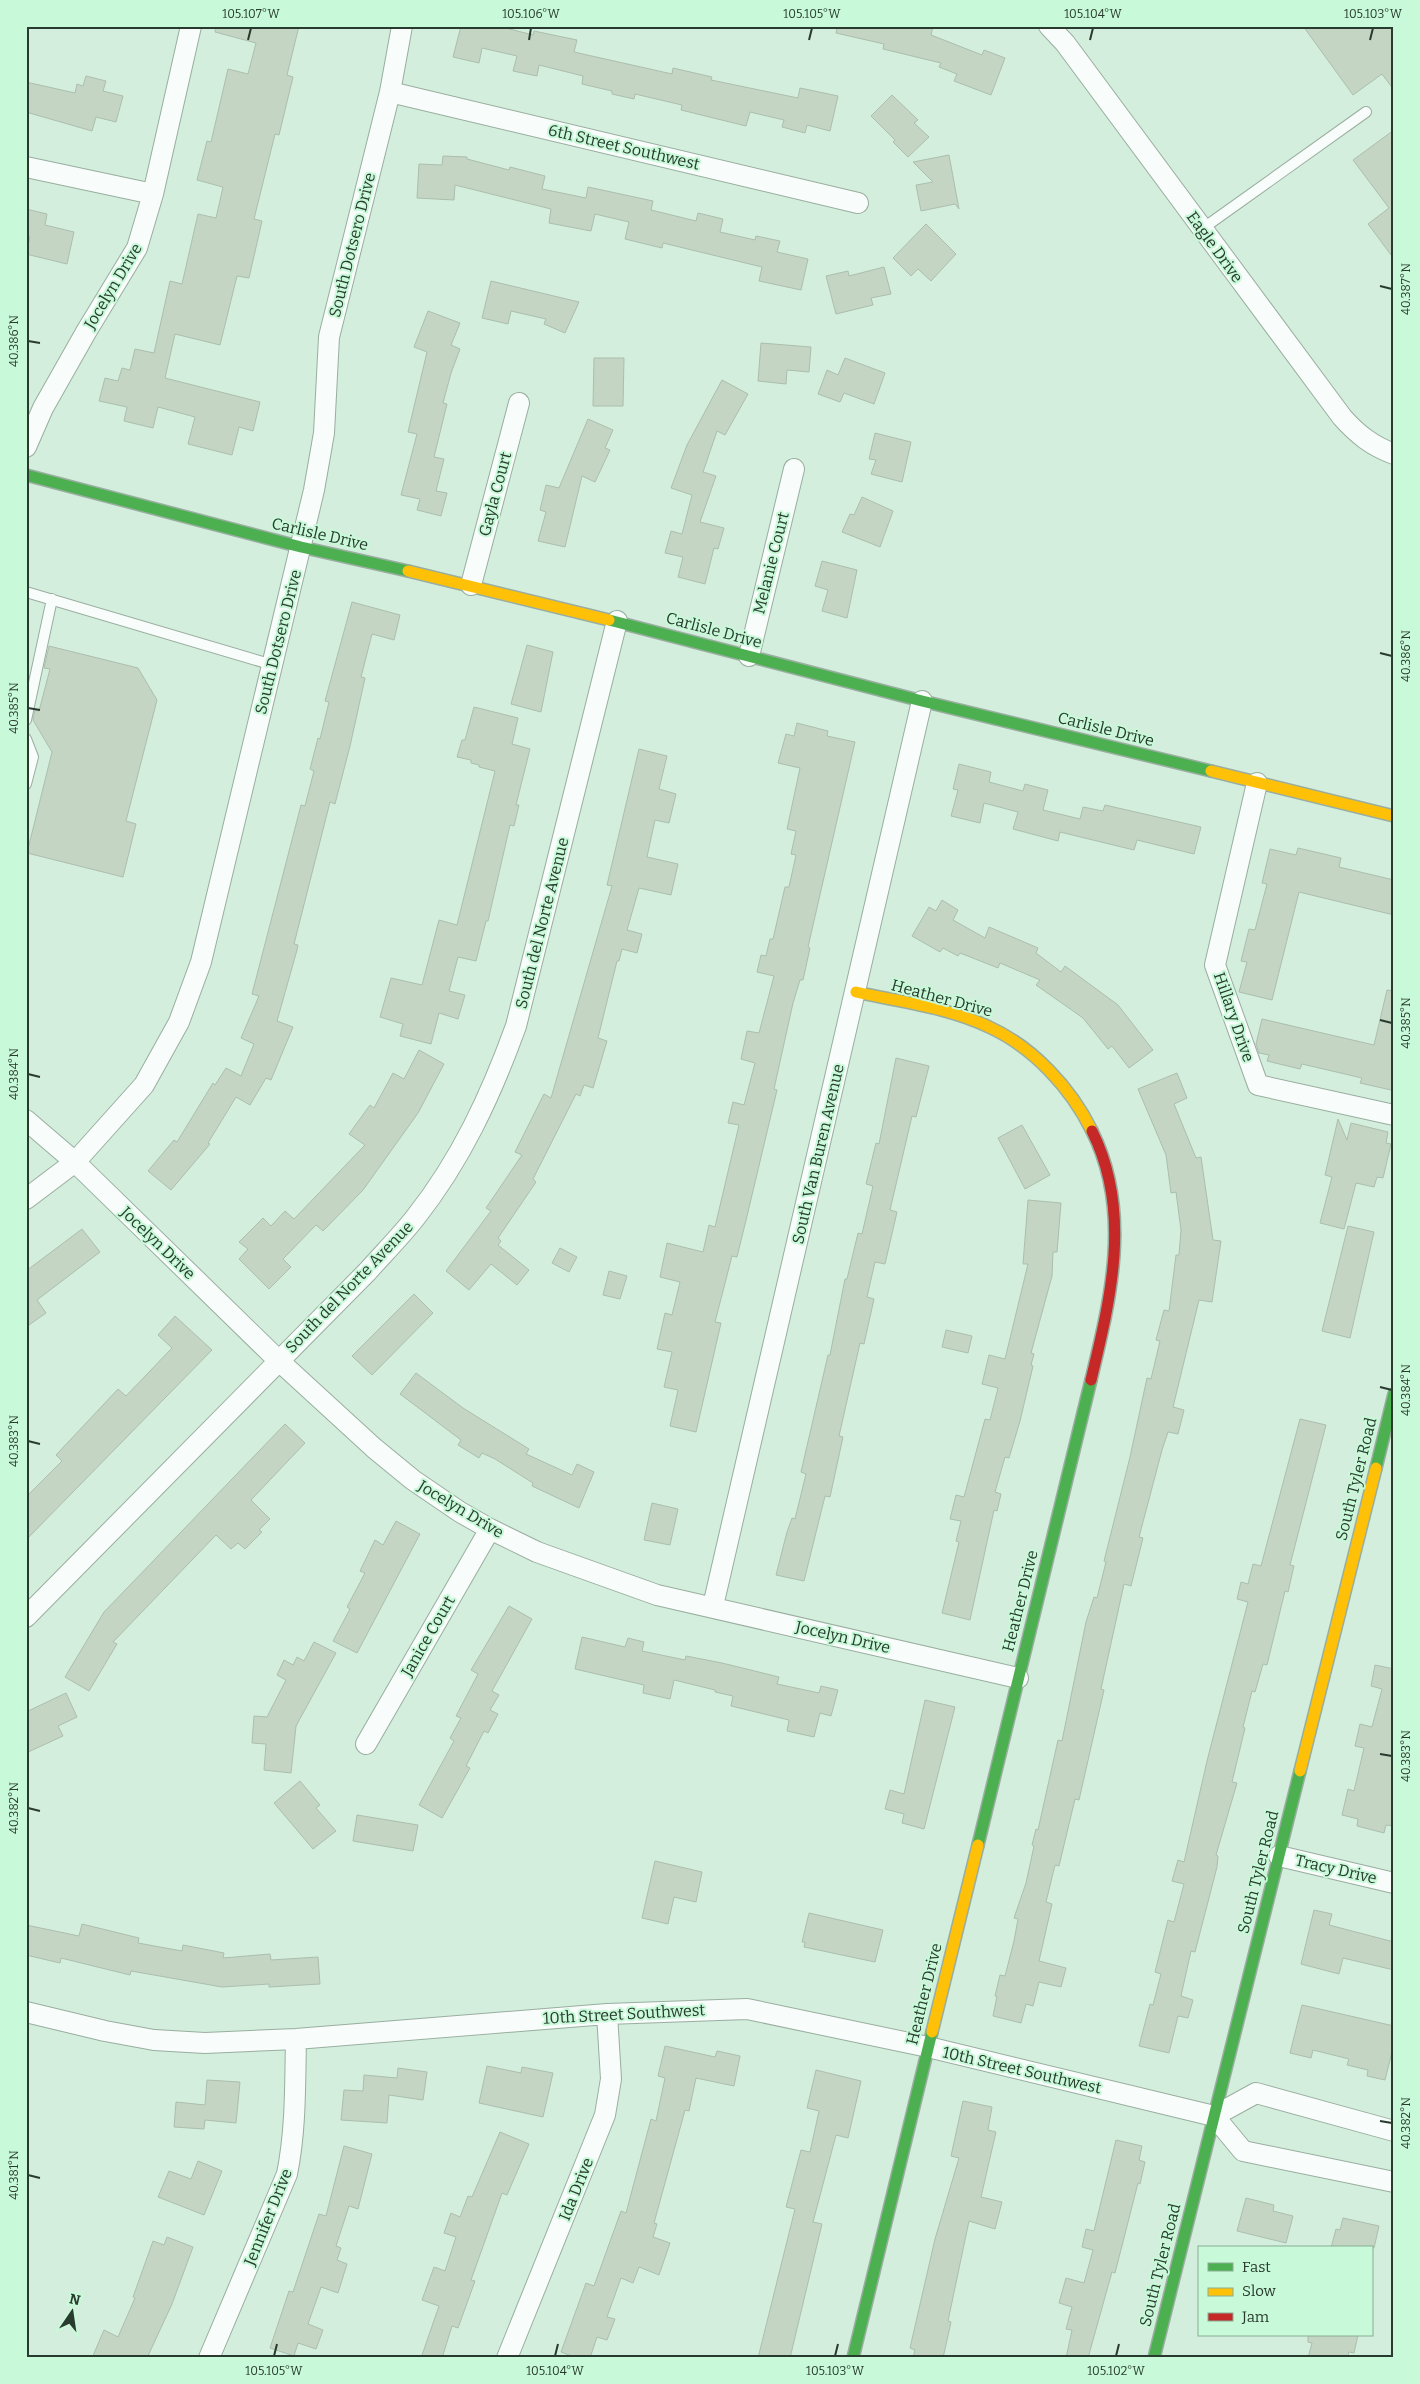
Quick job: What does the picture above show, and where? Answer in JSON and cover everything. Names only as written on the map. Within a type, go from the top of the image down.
[{"type":"street","name":"Jocelyn Drive","points":[[26,447],[43,408],[86,332],[138,248],[153,194],[191,26]]},
{"type":"street","name":"South Dotsero Drive","points":[[26,1200],[75,1162],[144,1085],[179,1022],[201,962],[314,490],[324,433],[329,336],[390,92],[402,26]]},
{"type":"street","name":"Eagle Drive","points":[[1049,26],[1065,43],[1342,417],[1365,439],[1394,454]]},
{"type":"street","name":"6th Street Southwest","points":[[390,92],[858,203]]},
{"type":"street","points":[[26,167],[153,194]]},
{"type":"street","name":"Gayla Court","points":[[471,585],[519,403]]},
{"type":"street","name":"Melanie Court","points":[[749,656],[794,469]]},
{"type":"street","name":"Carlisle Drive","points":[[26,475],[301,547],[471,585],[617,621],[922,701],[1394,816]]},
{"type":"street","name":"South del Norte Avenue","points":[[26,1617],[367,1272],[415,1219],[451,1167],[474,1128],[495,1085],[516,1026],[617,621]]},
{"type":"street","name":"South Van Buren Avenue","points":[[713,1606],[922,701]]},
{"type":"street","name":"Hillary Drive","points":[[1257,783],[1215,965],[1258,1085],[1394,1115]]},
{"type":"street","name":"Heather Drive","points":[[852,2358],[1115,1274],[1116,1226],[1115,1197],[1110,1172],[1086,1117],[1073,1096],[1054,1074],[1026,1050],[986,1025],[856,992]]},
{"type":"street","name":"Jocelyn Drive","points":[[26,1120],[75,1162],[278,1360],[374,1448],[413,1480],[460,1512],[490,1529],[537,1552],[657,1595],[713,1606],[1018,1678]]},
{"type":"street","name":"South Tyler Road","points":[[1154,2358],[1279,1856],[1388,1441],[1394,1394]]},
{"type":"street","name":"Janice Court","points":[[366,1744],[490,1529]]},
{"type":"street","name":"Tracy Drive","points":[[1279,1856],[1394,1883]]},
{"type":"street","name":"10th Street Southwest","points":[[26,2012],[104,2031],[154,2040],[206,2043],[296,2038],[607,2014],[747,2009],[928,2047],[1214,2116]]},
{"type":"street","name":"Ida Drive","points":[[507,2358],[605,2116],[611,2079],[607,2014]]},
{"type":"street","name":"Jennifer Drive","points":[[209,2358],[287,2174],[292,2152],[296,2038]]},
{"type":"street","points":[[1394,2131],[1256,2093],[1214,2116],[1243,2152],[1394,2182]]},
{"type":"lane","points":[[1202,229],[1366,112]]},
{"type":"lane","points":[[26,592],[273,665]]},
{"type":"lane","points":[[26,720],[52,599]]},
{"type":"lane","points":[[26,739],[32,757],[26,784]]},
{"type":"building","points":[[216,26],[299,26],[287,75],[293,77],[279,135],[275,134],[254,219],[262,221],[249,278],[237,276],[220,345],[175,334],[165,378],[260,402],[253,431],[239,427],[232,455],[188,444],[195,417],[158,407],[153,428],[124,421],[127,407],[99,401],[105,378],[118,381],[122,368],[130,370],[135,349],[154,353],[170,281],[182,284],[198,214],[216,218],[223,187],[197,180],[207,141],[211,142],[228,69],[248,74],[256,43],[215,32]]},
{"type":"building","points":[[461,26],[498,26],[533,35],[534,31],[577,40],[574,52],[672,74],[673,68],[712,77],[711,80],[798,98],[800,88],[838,96],[830,131],[807,125],[805,133],[782,127],[784,120],[750,112],[746,126],[681,110],[682,105],[635,94],[634,99],[612,94],[612,91],[582,84],[583,76],[539,65],[537,76],[513,71],[517,56],[482,48],[479,63],[453,57]]},
{"type":"building","points":[[837,26],[933,26],[931,35],[982,55],[984,50],[1005,58],[991,95],[954,81],[957,74],[939,67],[941,63],[883,49],[884,44],[836,33]]},
{"type":"building","points":[[1303,26],[1394,26],[1394,90],[1382,74],[1353,95]]},
{"type":"building","points":[[86,76],[106,81],[103,91],[123,96],[116,122],[96,117],[92,131],[26,112],[26,82],[75,93],[77,84],[83,86]]},
{"type":"building","points":[[892,95],[918,120],[914,123],[929,137],[908,157],[893,142],[895,140],[871,116]]},
{"type":"building","points":[[1394,130],[1394,259],[1368,224],[1389,208],[1353,160]]},
{"type":"building","points":[[949,155],[959,209],[955,204],[921,211],[916,185],[933,182],[913,162]]},
{"type":"building","points":[[443,156],[467,157],[467,159],[509,170],[510,167],[545,176],[542,189],[586,198],[588,187],[653,201],[651,210],[696,221],[698,213],[723,219],[720,232],[755,240],[756,236],[780,241],[777,252],[808,259],[801,290],[759,281],[762,267],[663,243],[662,248],[625,239],[629,222],[595,214],[591,231],[549,223],[551,209],[455,185],[454,200],[417,198],[419,164],[442,165]]},
{"type":"building","points":[[26,209],[47,214],[45,225],[74,232],[67,264],[26,254],[30,237],[26,236]]},
{"type":"building","points":[[926,224],[956,254],[931,281],[918,269],[911,276],[893,258]]},
{"type":"building","points":[[884,267],[891,294],[871,298],[873,305],[836,314],[826,276],[848,271],[849,276]]},
{"type":"building","points":[[491,281],[579,302],[565,333],[544,324],[546,319],[511,311],[508,324],[482,318]]},
{"type":"building","points":[[428,311],[460,323],[451,345],[460,349],[443,403],[447,404],[434,457],[444,459],[436,491],[447,493],[441,516],[417,510],[420,499],[401,495],[417,434],[408,432],[427,352],[414,347]]},
{"type":"building","points":[[761,343],[811,347],[809,372],[787,370],[786,384],[758,381]]},
{"type":"building","points":[[594,358],[624,358],[623,406],[593,406]]},
{"type":"building","points":[[845,358],[885,373],[874,404],[844,393],[840,402],[818,394],[827,370],[838,375]]},
{"type":"building","points":[[722,380],[748,394],[725,435],[717,431],[703,472],[716,476],[700,522],[724,528],[718,549],[714,548],[705,584],[678,577],[683,557],[665,553],[671,531],[682,534],[692,495],[671,488],[687,445]]},
{"type":"building","points":[[588,419],[613,430],[605,448],[610,450],[595,482],[582,476],[565,547],[538,541],[546,512],[540,510],[546,485],[559,488]]},
{"type":"building","points":[[875,433],[911,442],[902,482],[871,474],[876,460],[869,459]]},
{"type":"building","points":[[862,497],[893,511],[880,547],[842,532],[850,514],[854,515]]},
{"type":"building","points":[[822,561],[857,570],[847,618],[822,611],[828,590],[815,586]]},
{"type":"building","points":[[352,602],[400,615],[394,640],[372,634],[361,677],[365,678],[350,746],[335,804],[330,802],[294,944],[298,945],[297,950],[277,1021],[293,1027],[271,1080],[266,1078],[250,1105],[236,1097],[208,1143],[210,1144],[171,1190],[148,1171],[174,1140],[177,1142],[213,1083],[215,1085],[226,1068],[241,1076],[254,1044],[241,1038],[259,996],[252,994],[301,805],[305,806],[314,771],[310,769],[329,702],[325,701]]},
{"type":"building","points":[[527,645],[553,652],[541,712],[511,704]]},
{"type":"building","points":[[49,646],[138,668],[157,700],[126,821],[136,824],[123,877],[27,853],[52,752],[33,720],[35,710],[39,711],[50,669],[44,668]]},
{"type":"building","points":[[474,707],[518,718],[512,744],[530,749],[516,805],[519,805],[514,826],[510,825],[488,921],[486,921],[476,961],[458,957],[449,991],[465,995],[458,1019],[439,1013],[431,1044],[400,1036],[403,1024],[380,1017],[391,978],[422,985],[439,920],[457,925],[495,771],[479,767],[479,765],[471,763],[471,760],[457,757],[462,740],[465,740]]},
{"type":"building","points":[[797,723],[828,731],[827,736],[855,742],[808,947],[810,948],[803,980],[800,980],[793,1003],[774,1089],[777,1090],[747,1216],[737,1257],[732,1256],[715,1322],[721,1323],[696,1432],[670,1426],[678,1390],[664,1387],[672,1352],[657,1349],[665,1313],[672,1315],[680,1282],[660,1277],[667,1243],[703,1252],[709,1225],[715,1227],[739,1125],[728,1123],[733,1102],[744,1105],[755,1063],[741,1059],[747,1031],[759,1033],[774,976],[757,972],[761,955],[766,956],[770,939],[773,939],[785,887],[789,887],[796,855],[791,854],[796,831],[787,829],[800,768],[778,763],[786,734],[794,736]]},
{"type":"building","points":[[639,749],[667,756],[659,789],[676,794],[669,823],[655,820],[647,857],[678,864],[671,895],[639,888],[627,930],[642,934],[637,953],[622,949],[619,961],[617,961],[598,1038],[607,1041],[593,1088],[584,1085],[580,1096],[576,1094],[533,1179],[536,1182],[498,1238],[501,1241],[498,1245],[529,1270],[517,1285],[491,1264],[469,1290],[446,1271],[491,1211],[486,1208],[522,1155],[515,1152],[544,1094],[551,1098],[612,886],[607,885]]},
{"type":"building","points":[[959,764],[991,772],[989,782],[1023,791],[1025,784],[1048,790],[1043,810],[1080,819],[1083,807],[1103,811],[1105,805],[1201,827],[1194,854],[1137,840],[1134,850],[1060,832],[1058,841],[1013,829],[1018,812],[984,803],[980,823],[951,816],[958,790],[953,789]]},
{"type":"building","points":[[1298,848],[1341,858],[1339,867],[1394,880],[1394,915],[1299,892],[1272,1000],[1239,992],[1247,962],[1241,961],[1249,929],[1255,930],[1267,884],[1262,883],[1270,849],[1296,855]]},
{"type":"building","points":[[942,900],[958,910],[953,920],[985,938],[989,927],[1038,948],[1036,953],[1061,972],[1065,966],[1118,1005],[1153,1050],[1129,1068],[1112,1046],[1108,1049],[1083,1018],[1036,985],[1040,980],[1000,963],[998,968],[960,953],[958,956],[943,948],[940,952],[912,936],[929,907],[936,911]]},
{"type":"building","points":[[1387,990],[1394,991],[1394,1080],[1391,1090],[1360,1083],[1362,1078],[1302,1064],[1300,1069],[1267,1061],[1269,1055],[1259,1053],[1256,1044],[1262,1019],[1374,1045]]},
{"type":"building","points":[[419,1050],[444,1064],[418,1113],[363,1190],[323,1231],[316,1225],[283,1259],[291,1267],[269,1289],[239,1259],[248,1249],[239,1242],[263,1218],[271,1226],[285,1211],[294,1219],[365,1145],[349,1134],[370,1105],[374,1108],[393,1073],[404,1079]]},
{"type":"building","points":[[896,1058],[929,1066],[916,1117],[912,1116],[890,1210],[897,1212],[885,1264],[875,1262],[867,1297],[874,1299],[864,1344],[860,1343],[839,1436],[843,1437],[830,1497],[825,1496],[804,1581],[776,1575],[787,1532],[792,1518],[795,1519],[806,1474],[801,1472],[828,1355],[830,1355],[845,1279],[847,1279],[858,1233],[862,1234],[873,1186],[866,1184],[876,1143],[879,1144]]},
{"type":"building","points":[[1177,1073],[1187,1098],[1174,1104],[1196,1158],[1201,1157],[1213,1240],[1221,1241],[1212,1302],[1199,1300],[1173,1407],[1184,1410],[1178,1434],[1168,1432],[1139,1537],[1143,1538],[1131,1586],[1124,1584],[1101,1689],[1104,1690],[1079,1800],[1075,1799],[1059,1866],[1055,1865],[1046,1902],[1052,1904],[1039,1961],[1066,1968],[1061,1987],[1039,1982],[1033,2006],[1026,2004],[1021,2023],[993,2016],[997,1996],[995,1996],[1000,1975],[1005,1976],[1014,1941],[1018,1919],[1014,1918],[1026,1883],[1034,1846],[1032,1845],[1036,1829],[1038,1830],[1058,1740],[1062,1741],[1086,1622],[1094,1597],[1097,1598],[1147,1378],[1151,1379],[1160,1341],[1156,1340],[1164,1310],[1169,1311],[1176,1255],[1179,1255],[1181,1230],[1176,1192],[1171,1193],[1166,1155],[1138,1089]]},
{"type":"building","points":[[1338,1119],[1347,1140],[1351,1123],[1388,1132],[1386,1143],[1391,1144],[1383,1178],[1377,1177],[1374,1187],[1356,1183],[1344,1229],[1320,1223],[1332,1177],[1325,1175]]},
{"type":"building","points":[[1022,1125],[1050,1175],[1025,1189],[998,1138]]},
{"type":"building","points":[[1028,1200],[1061,1203],[1057,1252],[1053,1252],[1052,1276],[1031,1353],[1034,1354],[1031,1365],[1033,1366],[1020,1421],[1009,1458],[1005,1457],[995,1492],[1001,1494],[997,1511],[994,1510],[970,1620],[942,1613],[959,1542],[956,1541],[961,1521],[950,1519],[956,1495],[964,1497],[985,1419],[990,1420],[998,1388],[982,1384],[989,1355],[1005,1359],[1028,1264],[1023,1264]]},
{"type":"building","points":[[1348,1226],[1374,1232],[1350,1338],[1322,1331]]},
{"type":"building","points":[[82,1229],[100,1252],[37,1300],[46,1313],[26,1327],[26,1271]]},
{"type":"building","points":[[560,1248],[577,1257],[569,1272],[552,1263]]},
{"type":"building","points":[[609,1271],[627,1276],[620,1299],[603,1295]]},
{"type":"building","points":[[414,1294],[433,1313],[372,1375],[352,1356]]},
{"type":"building","points":[[175,1316],[212,1350],[26,1540],[26,1497],[62,1461],[56,1455],[118,1389],[126,1396],[172,1348],[158,1335]]},
{"type":"building","points":[[946,1330],[972,1336],[968,1353],[942,1347]]},
{"type":"building","points":[[416,1373],[463,1408],[529,1449],[526,1454],[572,1475],[577,1464],[594,1472],[579,1508],[532,1486],[533,1483],[495,1459],[482,1453],[479,1458],[458,1445],[461,1440],[400,1394]]},
{"type":"building","points":[[1300,1419],[1326,1425],[1290,1565],[1294,1566],[1288,1592],[1285,1591],[1267,1665],[1263,1664],[1255,1692],[1252,1691],[1232,1782],[1237,1783],[1216,1855],[1218,1856],[1217,1867],[1195,1952],[1191,1951],[1181,1996],[1193,2000],[1188,2018],[1178,2016],[1169,2053],[1139,2046],[1150,2004],[1153,2005],[1161,1974],[1155,1972],[1168,1920],[1174,1922],[1184,1884],[1172,1881],[1178,1860],[1184,1862],[1207,1761],[1248,1602],[1237,1599],[1241,1582],[1248,1584],[1253,1564],[1261,1566]]},
{"type":"building","points":[[285,1424],[305,1443],[251,1500],[270,1519],[259,1530],[262,1532],[245,1549],[238,1543],[231,1549],[216,1535],[113,1642],[117,1644],[89,1691],[65,1677],[104,1612]]},
{"type":"building","points":[[652,1503],[678,1509],[670,1545],[644,1540]]},
{"type":"building","points":[[396,1521],[420,1534],[357,1653],[333,1641],[350,1609],[347,1607],[365,1573],[360,1571],[375,1540],[383,1545]]},
{"type":"building","points":[[509,1606],[532,1619],[492,1691],[499,1695],[490,1710],[498,1714],[488,1733],[484,1731],[466,1766],[470,1768],[442,1818],[419,1805],[454,1741],[450,1738],[461,1718],[456,1716],[478,1674],[471,1670]]},
{"type":"building","points":[[582,1637],[625,1647],[628,1638],[644,1642],[642,1651],[685,1660],[686,1656],[722,1663],[779,1677],[777,1684],[819,1693],[821,1686],[838,1690],[831,1716],[820,1713],[814,1737],[787,1731],[789,1720],[731,1706],[733,1696],[715,1692],[715,1690],[674,1680],[670,1699],[643,1693],[644,1685],[575,1669]]},
{"type":"building","points":[[314,1642],[336,1653],[296,1726],[291,1773],[264,1770],[266,1744],[252,1743],[254,1716],[267,1717],[286,1680],[277,1675],[284,1660],[293,1665],[297,1657],[304,1661]]},
{"type":"building","points":[[1375,1665],[1394,1669],[1394,1826],[1386,1825],[1384,1833],[1357,1826],[1358,1819],[1342,1815],[1348,1789],[1354,1791],[1364,1748],[1355,1746],[1360,1724],[1372,1727],[1382,1689],[1371,1686]]},
{"type":"building","points":[[66,1693],[77,1717],[58,1726],[63,1736],[26,1753],[26,1712]]},
{"type":"building","points":[[925,1700],[955,1707],[924,1829],[902,1823],[904,1814],[885,1809],[890,1790],[904,1794]]},
{"type":"building","points":[[300,1781],[320,1805],[316,1808],[336,1831],[313,1849],[274,1803]]},
{"type":"building","points":[[357,1815],[418,1825],[413,1851],[353,1841]]},
{"type":"building","points":[[655,1861],[702,1872],[696,1902],[674,1897],[668,1924],[642,1918]]},
{"type":"building","points":[[1314,1910],[1332,1914],[1329,1925],[1394,1942],[1394,1970],[1343,1958],[1339,1974],[1301,1964]]},
{"type":"building","points":[[809,1913],[883,1930],[875,1962],[804,1947],[805,1942],[802,1942]]},
{"type":"building","points":[[82,1924],[139,1938],[138,1943],[182,1951],[183,1945],[224,1953],[223,1958],[270,1954],[271,1960],[318,1957],[320,1984],[269,1987],[269,1984],[222,1987],[131,1971],[130,1975],[61,1958],[60,1963],[26,1955],[26,1925],[79,1936]]},
{"type":"building","points":[[1302,2005],[1394,2026],[1394,2044],[1385,2080],[1367,2076],[1368,2070],[1347,2065],[1349,2059],[1313,2050],[1311,2058],[1290,2053]]},
{"type":"building","points":[[665,2046],[715,2057],[717,2051],[740,2056],[734,2086],[696,2078],[689,2111],[685,2110],[654,2223],[657,2224],[653,2237],[670,2243],[659,2275],[639,2267],[633,2283],[621,2278],[607,2317],[615,2319],[607,2340],[597,2337],[590,2358],[577,2358],[561,2352],[586,2283],[594,2286],[621,2211],[626,2213],[651,2119],[656,2121],[665,2078],[658,2076]]},
{"type":"building","points":[[487,2066],[521,2073],[522,2067],[553,2073],[543,2117],[479,2103]]},
{"type":"building","points":[[398,2068],[427,2072],[423,2100],[389,2095],[387,2123],[341,2120],[344,2090],[363,2091],[364,2075],[397,2078]]},
{"type":"building","points":[[816,2070],[861,2081],[848,2138],[836,2135],[813,2222],[822,2224],[790,2358],[758,2358],[795,2209],[786,2207],[801,2150],[810,2152],[819,2111],[807,2108]]},
{"type":"building","points":[[207,2080],[240,2082],[236,2123],[205,2120],[204,2129],[174,2127],[176,2102],[205,2105]]},
{"type":"building","points":[[963,2101],[992,2107],[988,2130],[996,2132],[981,2197],[1002,2202],[995,2229],[969,2221],[948,2321],[951,2322],[943,2358],[913,2358],[915,2350],[910,2348],[935,2239],[959,2158],[951,2156]]},
{"type":"building","points":[[500,2132],[529,2144],[507,2195],[502,2193],[471,2280],[475,2281],[458,2328],[452,2326],[442,2358],[421,2358],[439,2306],[422,2300],[434,2267],[445,2271],[456,2237],[444,2233],[451,2213],[460,2217],[468,2196],[472,2197]]},
{"type":"building","points":[[1116,2140],[1142,2146],[1139,2160],[1145,2162],[1140,2184],[1138,2183],[1115,2273],[1112,2272],[1088,2358],[1066,2358],[1072,2330],[1066,2329],[1072,2307],[1059,2303],[1066,2278],[1084,2283],[1093,2250],[1082,2247],[1086,2229],[1094,2231]]},
{"type":"building","points":[[344,2146],[372,2154],[358,2209],[349,2206],[336,2246],[341,2248],[337,2260],[347,2264],[338,2293],[321,2287],[308,2324],[323,2330],[316,2349],[298,2343],[294,2356],[270,2348],[289,2291],[293,2292],[319,2214],[326,2216]]},
{"type":"building","points":[[198,2161],[222,2171],[204,2215],[158,2197],[169,2171],[191,2179]]},
{"type":"building","points":[[1246,2198],[1274,2205],[1273,2211],[1293,2216],[1286,2243],[1237,2231]]},
{"type":"building","points":[[1343,2218],[1379,2226],[1374,2248],[1372,2246],[1332,2246],[1336,2229],[1340,2230]]},
{"type":"building","points":[[167,2237],[193,2247],[172,2304],[147,2358],[92,2358],[104,2330],[118,2337],[135,2298],[133,2297],[153,2241],[164,2245]]},
{"type":"building","points":[[1308,2336],[1358,2336],[1354,2353],[1349,2352],[1347,2358],[1308,2358],[1312,2343],[1308,2342]]},
{"type":"traffic: fast","points":[[26,475],[301,547],[408,571]]},
{"type":"traffic: fast","points":[[609,620],[922,701],[1211,771]]},
{"type":"traffic: fast","points":[[978,1845],[1091,1380]]},
{"type":"traffic: fast","points":[[1376,1468],[1394,1394]]},
{"type":"traffic: fast","points":[[1154,2358],[1300,1771]]},
{"type":"traffic: fast","points":[[853,2358],[932,2032]]},
{"type":"traffic: slow","points":[[408,571],[609,620]]},
{"type":"traffic: slow","points":[[1211,771],[1394,816]]},
{"type":"traffic: slow","points":[[856,992],[957,1014],[1005,1035],[1035,1057],[1062,1084],[1092,1131]]},
{"type":"traffic: slow","points":[[1300,1771],[1376,1468]]},
{"type":"traffic: slow","points":[[932,2032],[978,1845]]},
{"type":"traffic: jam","points":[[1091,1380],[1111,1286],[1115,1223],[1112,1192],[1104,1161],[1092,1131]]}]
